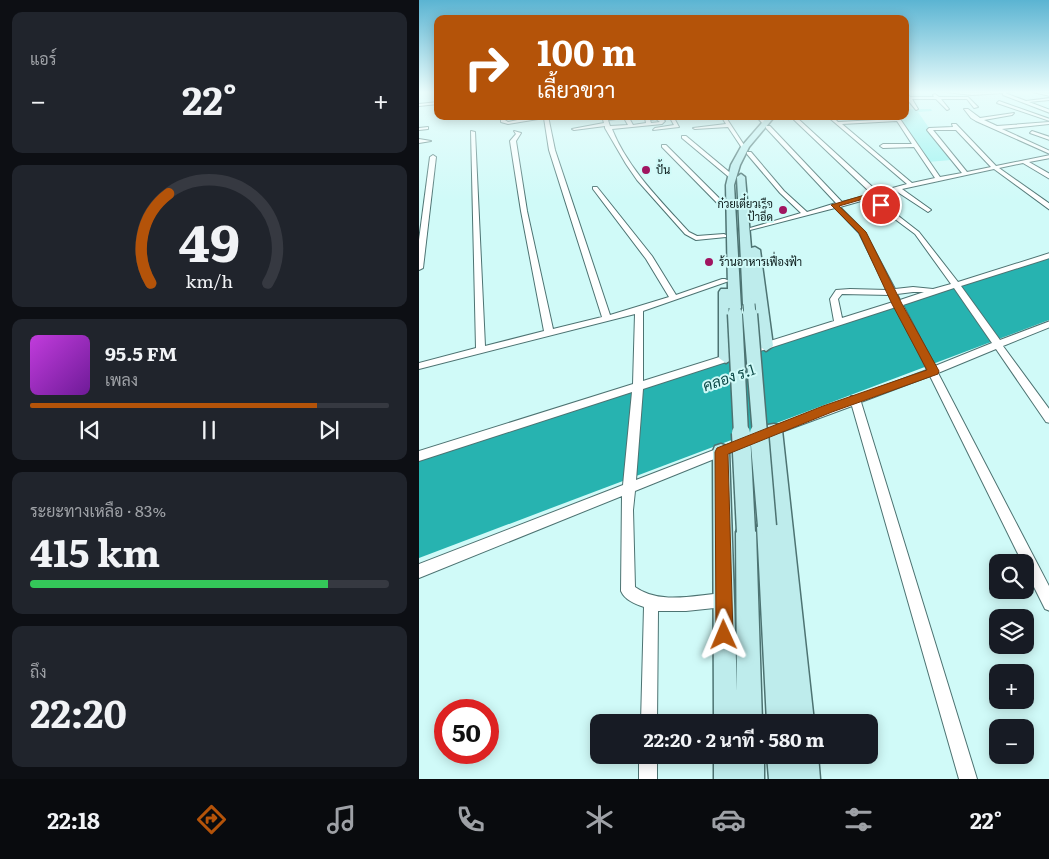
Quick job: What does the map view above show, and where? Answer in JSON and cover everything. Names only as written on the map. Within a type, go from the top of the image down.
[{"type":"main road","points":[[726,358],[724,236],[733,167],[762,127]]},
{"type":"main road","points":[[742,306],[740,183],[746,150]]},
{"type":"main road","points":[[744,166],[766,346]]},
{"type":"main road","points":[[731,181],[742,306],[757,529],[778,714]]},
{"type":"main road","points":[[774,430],[801,714]]},
{"type":"main road","points":[[721,452],[726,714]]},
{"type":"main road","points":[[750,714],[757,529]]},
{"type":"main road","points":[[727,764],[727,779]]},
{"type":"main road","points":[[751,764],[751,779]]},
{"type":"main road","points":[[781,764],[782,779]]},
{"type":"main road","points":[[806,764],[807,779]]},
{"type":"street","points":[[548,127],[552,150],[607,318]]},
{"type":"street","points":[[574,129],[585,127]]},
{"type":"street","points":[[608,127],[631,168],[687,233],[696,238],[724,236]]},
{"type":"street","points":[[695,128],[702,127]]},
{"type":"street","points":[[731,127],[746,150],[782,192],[806,214]]},
{"type":"street","points":[[771,127],[862,232],[897,304],[934,371],[1049,604]]},
{"type":"street","points":[[803,127],[872,195],[917,233],[958,287],[1049,419]]},
{"type":"street","points":[[842,127],[911,185]]},
{"type":"street","points":[[904,127],[938,179]]},
{"type":"street","points":[[950,127],[929,129],[965,173]]},
{"type":"street","points":[[955,127],[994,167],[1049,208]]},
{"type":"street","points":[[995,128],[1001,127]]},
{"type":"street","points":[[419,128],[426,128]]},
{"type":"street","points":[[995,128],[1049,156]]},
{"type":"street","points":[[473,132],[481,350]]},
{"type":"street","points":[[516,132],[519,133],[518,137],[513,141],[524,210],[549,333]]},
{"type":"street","points":[[1032,132],[1049,139]]},
{"type":"street","points":[[684,137],[731,181]]},
{"type":"street","points":[[419,142],[429,141]]},
{"type":"street","points":[[883,146],[915,145]]},
{"type":"street","points":[[664,146],[722,205],[728,206]]},
{"type":"street","points":[[752,229],[897,188],[1049,156]]},
{"type":"street","points":[[419,268],[433,157]]},
{"type":"street","points":[[1023,161],[1049,177]]},
{"type":"street","points":[[595,188],[649,258],[674,299]]},
{"type":"street","points":[[897,188],[928,210]]},
{"type":"street","points":[[419,456],[839,322],[935,292],[958,287],[1049,255]]},
{"type":"street","points":[[419,366],[639,310],[725,280]]},
{"type":"street","points":[[839,322],[834,299],[839,292],[856,290],[891,292],[912,288],[935,292]]},
{"type":"street","points":[[639,310],[638,386],[629,488],[628,591],[638,600],[651,604],[724,600]]},
{"type":"street","points":[[419,572],[774,430],[934,371],[996,342],[1049,324]]},
{"type":"street","points":[[855,399],[967,779]]},
{"type":"street","points":[[649,714],[651,604]]},
{"type":"street","points":[[648,779],[649,764]]},
{"type":"shaded area","points":[[906,127],[929,127],[951,160],[928,162]]},
{"type":"water","name":"คลอง ร.1","points":[[1049,256],[1049,320],[419,558],[419,458]]},
{"type":"place","name":"ปั้น","points":[[646,170]]},
{"type":"place","name":"ก๋วยเตี๋ยวเรือ ป้าอี๊ด","points":[[783,210]]},
{"type":"place","name":"ร้านอาหารเฟื่องฟ้า","points":[[709,262]]},
{"type":"route","points":[[724,635],[721,452],[828,409],[934,371],[897,304],[862,232],[835,205],[868,196],[881,205]]}]
